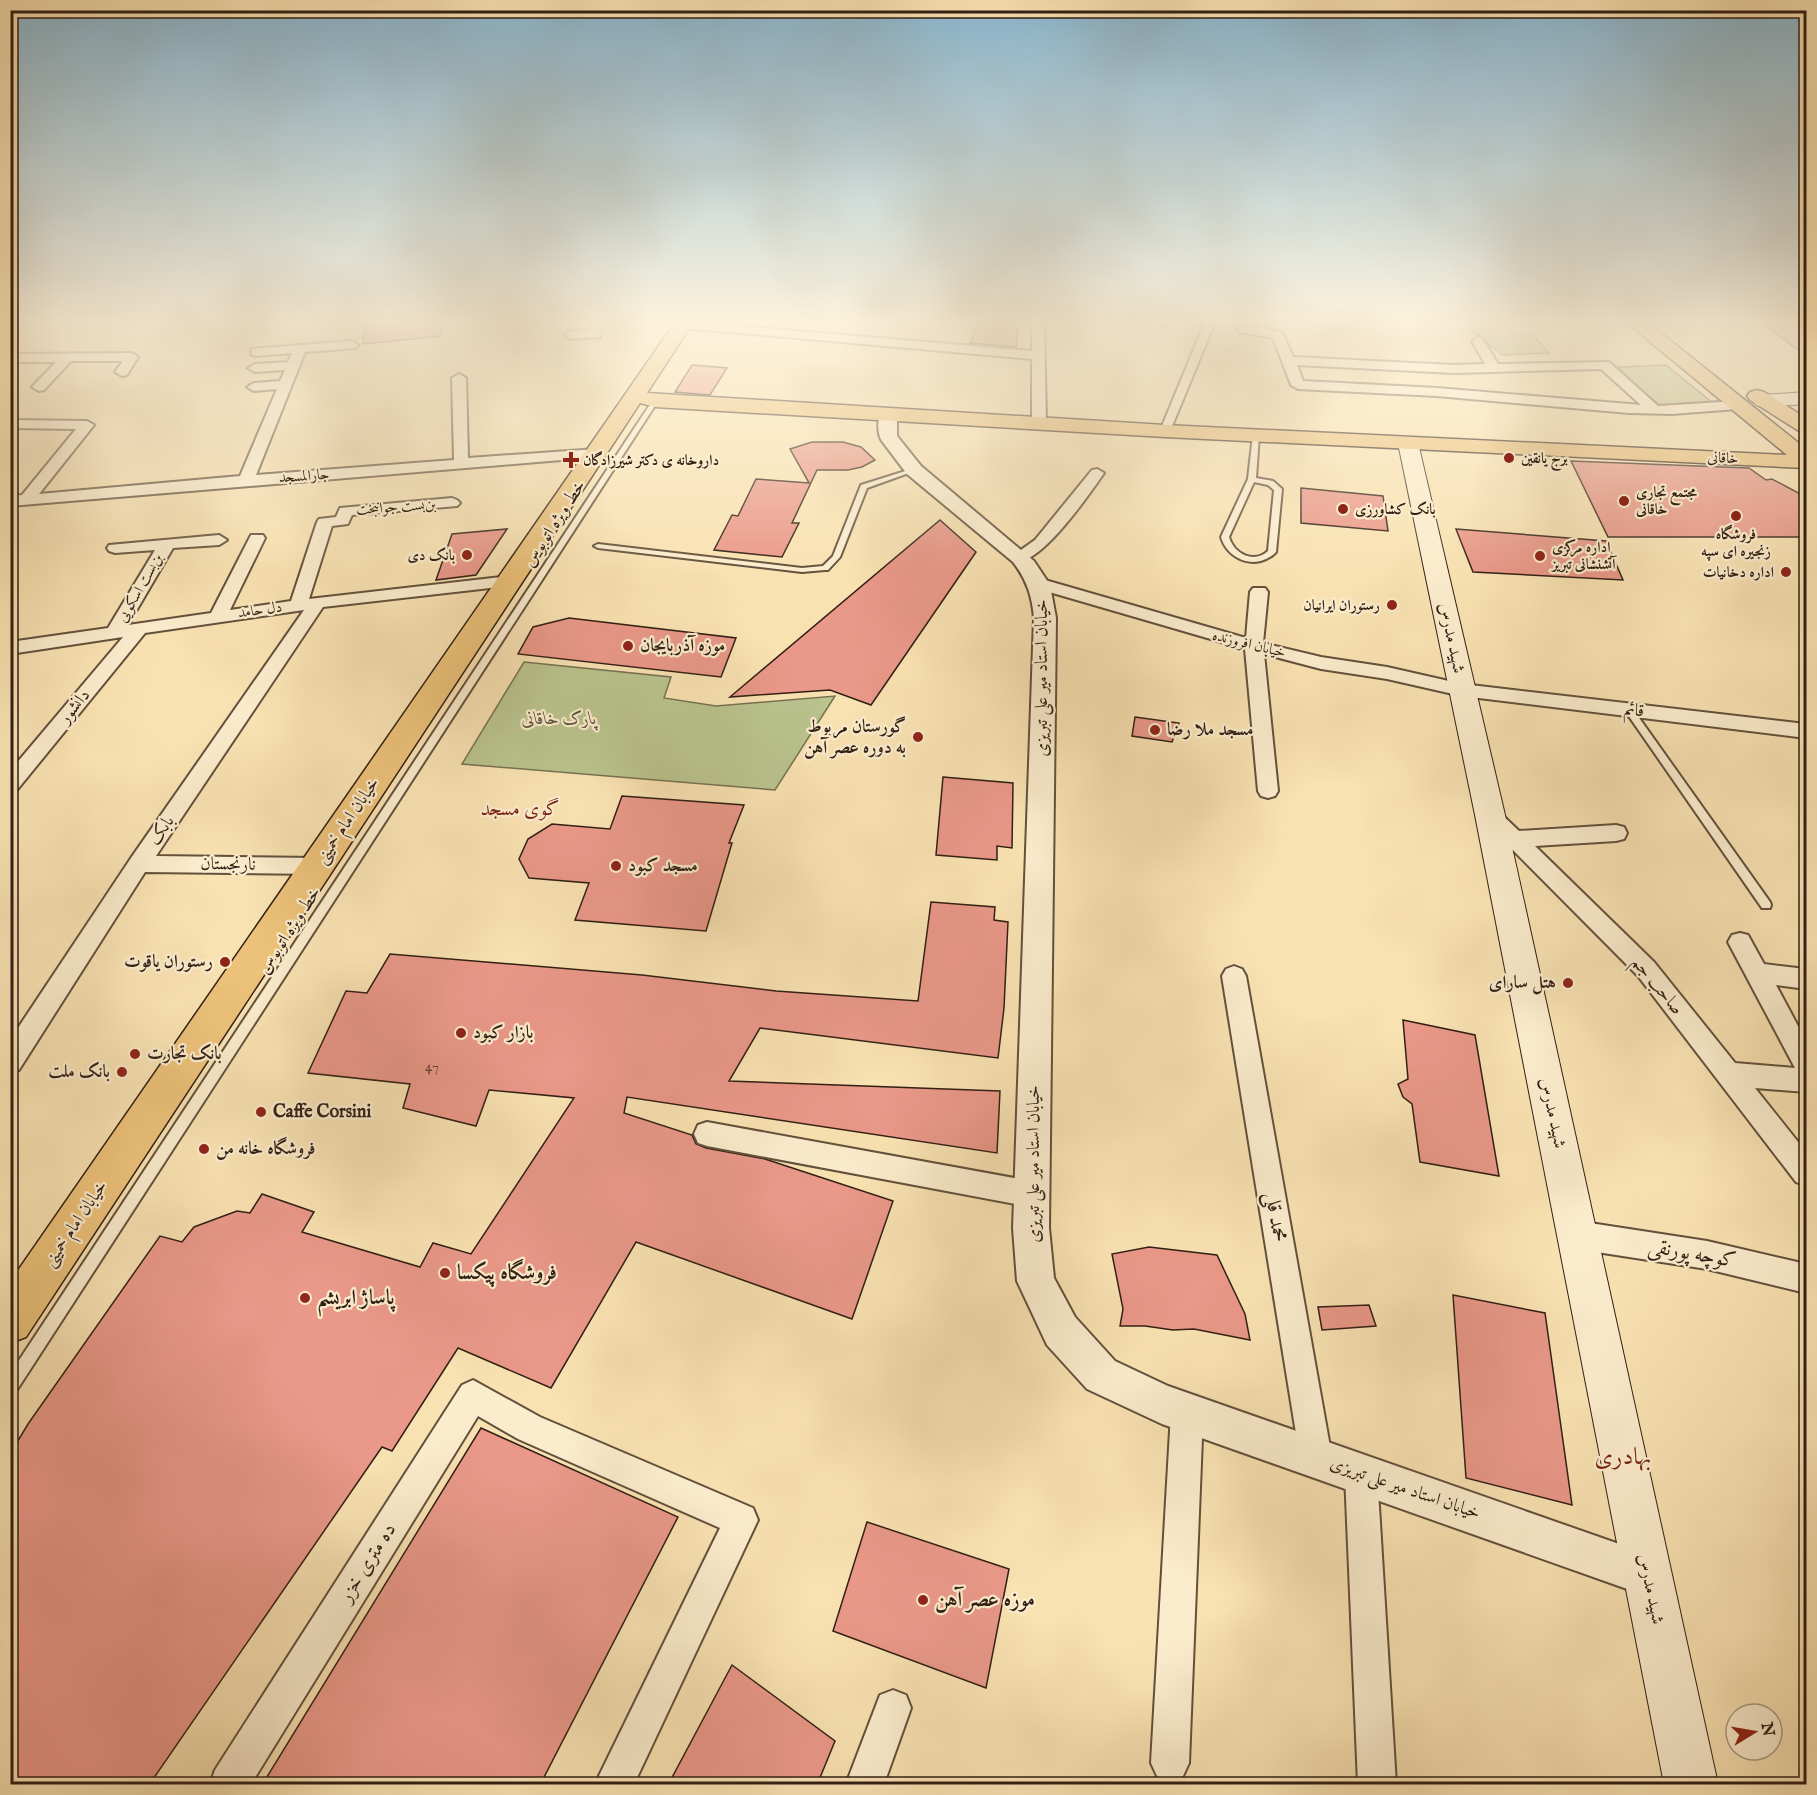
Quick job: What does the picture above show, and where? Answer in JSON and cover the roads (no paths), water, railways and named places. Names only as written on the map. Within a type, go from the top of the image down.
[{"type":"main road","name":"خیابان امام خمینی","points":[[10,1321],[597,453],[640,405]]},
{"type":"main road","name":"خاقانی","points":[[742,405],[1165,431],[1756,460],[1805,458]]},
{"type":"main road","points":[[1737,405],[1805,458]]},
{"type":"main road","points":[[1769,405],[1806,427]]},
{"type":"main road","points":[[1756,460],[1763,449],[1765,438],[1758,421]]},
{"type":"main road","name":"شهید مدرس","points":[[1408,443],[1462,690],[1502,827],[1577,1235],[1691,1785]]},
{"type":"street","points":[[246,480],[277,405]]},
{"type":"street","points":[[460,405],[461,464]]},
{"type":"street","points":[[1039,405],[1039,424]]},
{"type":"street","points":[[1165,431],[1176,405]]},
{"type":"street","points":[[1576,405],[1655,410],[1737,405]]},
{"type":"street","points":[[1649,405],[1655,410]]},
{"type":"street","points":[[888,415],[888,436],[914,470],[1029,571],[1041,543],[1097,473]]},
{"type":"street","points":[[10,424],[87,425],[27,499]]},
{"type":"street","name":"جارالمسجد","points":[[10,501],[597,453]]},
{"type":"street","name":"بن‌بست جوانبخت","points":[[308,604],[325,522],[342,521],[346,511],[452,503]]},
{"type":"street","points":[[218,616],[257,538]]},
{"type":"street","name":"بن‌بست اسکویی","points":[[115,548],[219,540]]},
{"type":"street","name":"بن‌بست اسکویی","points":[[114,633],[167,544]]},
{"type":"street","name":"خیابان افروزنده","points":[[1029,571],[1215,636],[1254,644],[1321,663],[1387,673],[1462,690]]},
{"type":"street","name":"خیابان استاد میر علی تبریزی","points":[[1029,571],[1042,590],[1045,618],[1031,1228],[1036,1281],[1061,1331],[1101,1375],[1162,1404],[1647,1574]]},
{"type":"street","name":"دل حامد","points":[[18,647],[218,616],[510,581]]},
{"type":"street","points":[[1259,592],[1254,644],[1268,791]]},
{"type":"street","name":"بابک","points":[[10,1062],[308,604]]},
{"type":"street","name":"دانشور","points":[[10,785],[139,629]]},
{"type":"street","points":[[10,661],[18,647]]},
{"type":"street","name":"قائم","points":[[1462,690],[1806,731]]},
{"type":"street","points":[[1502,827],[1616,833]]},
{"type":"street","name":"صاحب جم","points":[[1502,827],[1646,969],[1806,1173]]},
{"type":"street","name":"نارنجستان","points":[[139,864],[317,866]]},
{"type":"street","points":[[1740,942],[1806,1064]]},
{"type":"street","points":[[1756,973],[1806,978]]},
{"type":"street","name":"محمد قلی","points":[[1234,976],[1316,1458]]},
{"type":"street","points":[[1729,1074],[1806,1082]]},
{"type":"street","points":[[707,1134],[1032,1194]]},
{"type":"street","name":"کوچه پورنقی","points":[[1577,1235],[1707,1255],[1806,1279]]},
{"type":"street","name":"ده متری خزر","points":[[230,1785],[473,1396],[529,1428],[741,1520],[614,1785]]},
{"type":"street","points":[[1170,1763],[1187,1413]]},
{"type":"street","points":[[1361,1474],[1377,1785]]},
{"type":"street","points":[[865,1785],[893,1708]]},
{"type":"lane","name":"خط ویژه اتوبوس","points":[[10,1388],[642,405]]},
{"type":"lane","points":[[1252,479],[1270,483],[1278,489],[1272,552],[1268,557],[1261,559],[1238,556],[1226,546],[1225,537],[1252,479],[1256,435]]},
{"type":"lane","points":[[598,546],[802,570],[825,568],[836,557],[864,487],[914,470]]},
{"type":"lane","points":[[1629,710],[1766,905]]},
{"type":"place","name":"برج یانقین","points":[[1509,458]]},
{"type":"place","name":"داروخانه ی دکتر شیرزادگان","points":[[571,460]]},
{"type":"place","name":"مجتمع تجاری خاقانی","points":[[1624,501]]},
{"type":"place","name":"بانک کشاورزی","points":[[1343,509]]},
{"type":"place","name":"فروشگاه زنجیره ای سپه","points":[[1736,516]]},
{"type":"place","name":"بانک دی","points":[[467,555]]},
{"type":"place","name":"اداره مرکزی آتشنشانی تبریز","points":[[1540,556]]},
{"type":"place","name":"اداره دخانیات","points":[[1786,572]]},
{"type":"place","name":"رستوران ایرانیان","points":[[1392,605]]},
{"type":"place","name":"موزه آذربایجان","points":[[628,646]]},
{"type":"place","name":"مسجد ملا رضا","points":[[1155,730]]},
{"type":"place","name":"گورستان مربوط به دوره عصر آهن","points":[[918,737]]},
{"type":"place","name":"مسجد کبود","points":[[616,866]]},
{"type":"place","name":"رستوران یاقوت","points":[[225,962]]},
{"type":"place","name":"هتل سارای","points":[[1568,983]]},
{"type":"place","name":"بازار کبود","points":[[461,1033]]},
{"type":"place","name":"بانک تجارت","points":[[135,1054]]},
{"type":"place","name":"بانک ملت","points":[[122,1072]]},
{"type":"place","name":"Caffe Corsini","points":[[261,1112]]},
{"type":"place","name":"فروشگاه خانه من","points":[[204,1149]]},
{"type":"place","name":"فروشگاه پیکسا","points":[[445,1273]]},
{"type":"place","name":"پاساژ ابریشم","points":[[305,1298]]},
{"type":"place","name":"موزه عصر آهن","points":[[923,1600]]},
{"type":"district","name":"گوی مسجد","points":[[520,809]]},
{"type":"district","name":"بهادری","points":[[1623,1457]]},
{"type":"park label","name":"پارک خاقانی","points":[[559,719]]}]
